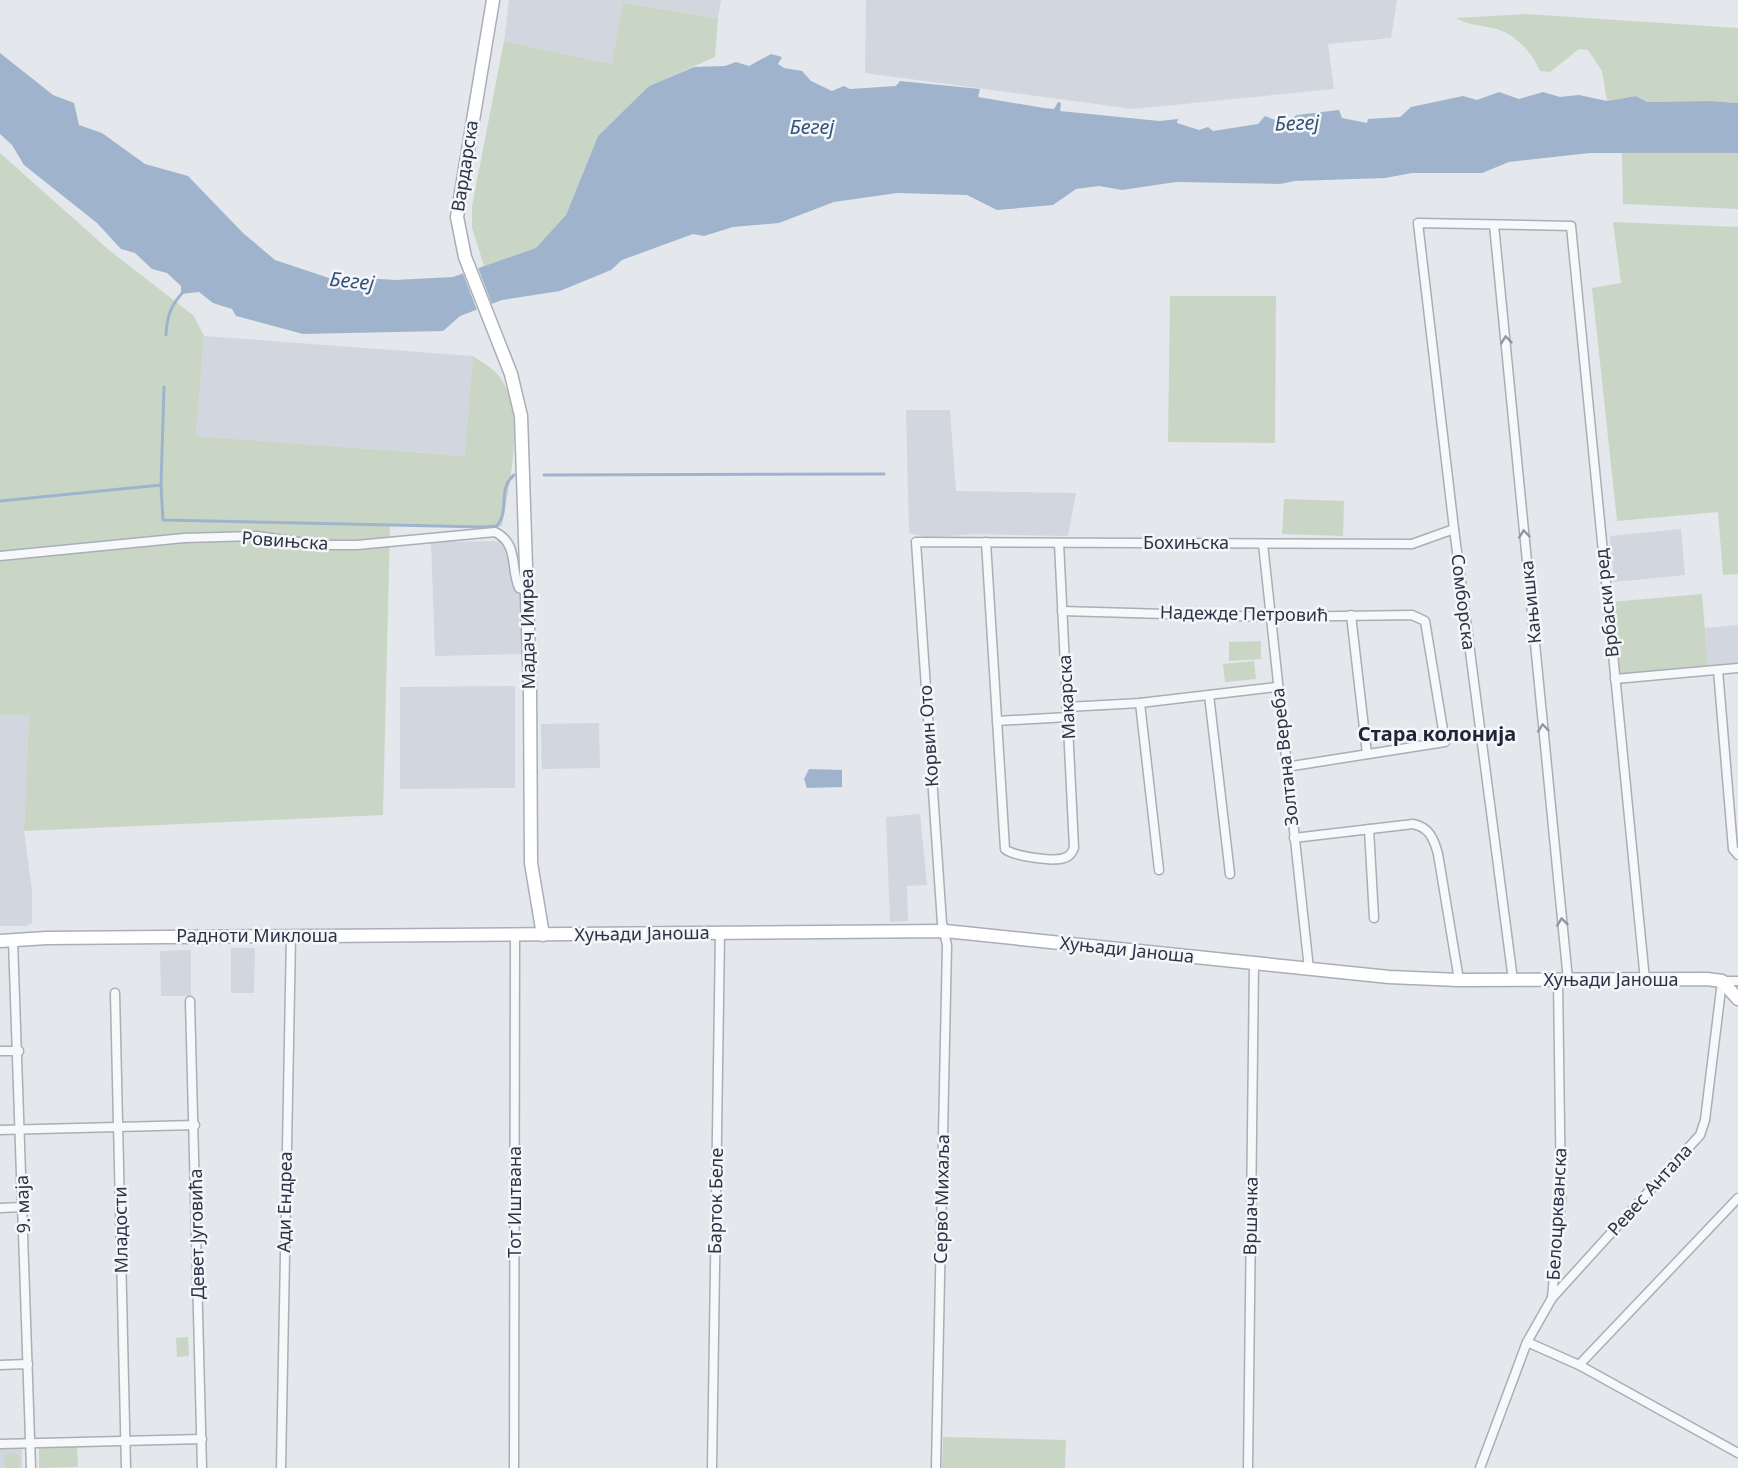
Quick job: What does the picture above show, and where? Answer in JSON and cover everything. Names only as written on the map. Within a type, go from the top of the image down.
[{"type":"street","name":"Вардарска","points":[[493,0],[458,202],[458,230],[465,257],[493,327]]},
{"type":"street","name":"Сомборска","points":[[1494,225],[1418,223],[1454,529],[1513,980]]},
{"type":"street","name":"Врбаски ред","points":[[1494,225],[1571,226],[1645,980]]},
{"type":"street","name":"Кањишка","points":[[1494,225],[1563,980]]},
{"type":"street","name":"Мадач Имреа","points":[[493,327],[511,374],[521,416],[528,591],[531,863],[543,935]]},
{"type":"street","name":"Бохињска","points":[[916,542],[1413,544],[1454,529]]},
{"type":"street","name":"Ровињска","points":[[0,555],[26,555],[184,538],[257,536],[319,545],[357,545],[495,532],[508,542],[513,550],[516,581],[519,588],[528,591]]},
{"type":"street","name":"Корвин Ото","points":[[916,542],[945,931]]},
{"type":"street","points":[[986,542],[997,721],[1068,717]]},
{"type":"street","name":"Макарска","points":[[997,721],[1005,849],[1014,855],[1060,859],[1072,851],[1059,543]]},
{"type":"street","name":"Золтана Вереба","points":[[1263,544],[1269,617],[1309,969]]},
{"type":"street","name":"Надежде Петровић","points":[[1062,611],[1269,617],[1412,615],[1425,621],[1445,742],[1367,754]]},
{"type":"street","points":[[1286,767],[1367,754],[1351,615]]},
{"type":"street","points":[[1615,679],[1738,668]]},
{"type":"street","points":[[1718,670],[1732,849],[1738,855]]},
{"type":"street","points":[[1067,707],[1140,703],[1277,687]]},
{"type":"street","points":[[1209,695],[1230,874]]},
{"type":"street","points":[[1140,703],[1159,870]]},
{"type":"street","points":[[1294,838],[1413,824],[1423,826],[1430,834],[1438,854],[1459,980]]},
{"type":"street","points":[[1369,829],[1374,918]]},
{"type":"street","name":"Хуњади Јаноша","points":[[515,935],[945,931],[1309,969],[1459,980],[1707,979],[1738,981]]},
{"type":"street","name":"Серво Михаља","points":[[936,1468],[947,956],[945,931]]},
{"type":"street","name":"Барток Беле","points":[[712,1468],[720,933]]},
{"type":"street","name":"Радноти Миклоша","points":[[0,941],[291,935],[515,935]]},
{"type":"street","name":"Ади Ендреа","points":[[281,1468],[291,935]]},
{"type":"street","name":"Тот Иштвана","points":[[514,1468],[515,935]]},
{"type":"street","name":"9. маја","points":[[13,940],[19,1051],[31,1468]]},
{"type":"street","name":"Вршачка","points":[[1248,1468],[1254,963]]},
{"type":"street","name":"Белоцркванска","points":[[1480,1468],[1527,1342],[1552,1298],[1561,1200],[1563,980]]},
{"type":"street","points":[[1722,981],[1738,999]]},
{"type":"street","name":"Ревес Антала","points":[[1552,1298],[1700,1135],[1705,1120],[1722,981]]},
{"type":"street","name":"Младости","points":[[115,993],[126,1468]]},
{"type":"street","name":"Девет Југовића","points":[[190,1001],[195,1125],[202,1468]]},
{"type":"street","points":[[0,1051],[19,1051]]},
{"type":"street","points":[[0,1130],[195,1125]]},
{"type":"street","points":[[1579,1365],[1738,1198]]},
{"type":"street","points":[[0,1208],[23,1207]]},
{"type":"street","points":[[1527,1342],[1579,1365],[1738,1453]]},
{"type":"street","points":[[0,1365],[28,1364]]},
{"type":"street","points":[[0,1444],[202,1439]]},
{"type":"shaded area","points":[[509,0],[721,0],[718,18],[623,3],[613,64],[504,41]]},
{"type":"shaded area","points":[[866,0],[1397,0],[1391,38],[1328,44],[1334,89],[1133,109],[865,73]]},
{"type":"shaded area","points":[[204,336],[473,356],[466,456],[196,436]]},
{"type":"shaded area","points":[[906,410],[950,410],[956,491],[1076,493],[1068,536],[973,534],[929,538],[909,533]]},
{"type":"shaded area","points":[[1681,529],[1685,575],[1614,582],[1610,536]]},
{"type":"shaded area","points":[[505,541],[514,585],[518,594],[526,601],[525,654],[435,656],[431,542]]},
{"type":"shaded area","points":[[1738,625],[1738,666],[1708,668],[1705,628]]},
{"type":"shaded area","points":[[515,686],[515,788],[400,789],[400,687]]},
{"type":"shaded area","points":[[0,715],[29,715],[24,831],[32,891],[32,923],[26,926],[0,926]]},
{"type":"shaded area","points":[[599,723],[600,768],[542,769],[541,724]]},
{"type":"shaded area","points":[[920,814],[927,885],[907,886],[908,921],[890,922],[886,817]]},
{"type":"shaded area","points":[[231,948],[255,948],[254,993],[231,993]]},
{"type":"shaded area","points":[[191,950],[191,996],[161,996],[160,951]]},
{"type":"shaded area","points":[[22,1447],[22,1468],[0,1468],[0,1448]]},
{"type":"green space","points":[[623,3],[718,18],[715,57],[649,86],[598,136],[566,215],[537,248],[484,266],[472,228],[472,206],[504,41],[612,64]]},
{"type":"green space","points":[[1526,14],[1738,28],[1738,103],[1647,102],[1636,96],[1607,101],[1602,71],[1588,50],[1579,49],[1550,72],[1540,71],[1533,57],[1511,36],[1497,29],[1471,24],[1456,18]]},
{"type":"green space","points":[[0,153],[109,250],[194,316],[204,336],[196,436],[465,456],[473,356],[499,376],[507,391],[514,429],[512,470],[502,526],[390,525],[383,815],[24,831],[29,715],[0,715]]},
{"type":"green space","points":[[1622,153],[1738,153],[1738,209],[1623,204]]},
{"type":"green space","points":[[1613,222],[1738,227],[1738,574],[1723,575],[1718,512],[1617,521],[1592,288],[1621,283]]},
{"type":"green space","points":[[1170,296],[1276,296],[1275,443],[1168,442]]},
{"type":"green space","points":[[1284,499],[1344,501],[1343,536],[1282,534]]},
{"type":"green space","points":[[1702,594],[1708,668],[1618,677],[1611,602]]},
{"type":"green space","points":[[1261,641],[1261,659],[1229,661],[1229,642]]},
{"type":"green space","points":[[1254,661],[1256,679],[1225,682],[1223,664]]},
{"type":"green space","points":[[188,1337],[189,1356],[177,1357],[176,1338]]},
{"type":"green space","points":[[943,1437],[1066,1440],[1065,1468],[942,1468]]},
{"type":"green space","points":[[77,1446],[78,1467],[39,1468],[39,1447]]},
{"type":"green space","points":[[12,1453],[20,1461],[12,1469],[4,1461]]},
{"type":"water","name":"Бегеј","points":[[0,53],[53,95],[74,103],[79,125],[102,133],[145,164],[188,176],[243,233],[275,260],[335,280],[350,277],[395,280],[453,277],[536,248],[566,215],[598,136],[649,86],[694,67],[725,66],[736,62],[749,66],[771,54],[782,57],[778,64],[784,68],[802,71],[811,81],[832,91],[844,86],[850,89],[896,86],[900,81],[980,89],[978,97],[1054,109],[1058,102],[1061,103],[1060,111],[1159,121],[1178,119],[1177,123],[1199,130],[1208,127],[1213,131],[1258,124],[1265,116],[1283,123],[1297,115],[1339,110],[1342,118],[1367,123],[1368,119],[1400,117],[1411,107],[1463,96],[1477,100],[1499,92],[1519,99],[1543,92],[1560,97],[1579,95],[1607,101],[1636,96],[1647,102],[1738,103],[1738,153],[1590,153],[1509,162],[1482,173],[1412,173],[1385,178],[1295,181],[1280,184],[1176,182],[1122,190],[1099,186],[1076,189],[1053,205],[997,210],[967,195],[897,193],[834,202],[779,223],[733,227],[704,236],[693,234],[622,260],[611,270],[560,291],[502,300],[460,316],[443,331],[303,334],[236,316],[232,309],[213,303],[199,292],[181,294],[181,286],[167,273],[152,269],[135,253],[121,249],[97,223],[24,165],[12,145],[0,134]]},
{"type":"water","points":[[809,769],[842,770],[842,787],[807,788],[804,779]]},
{"type":"pier","points":[[477,265],[493,307],[478,313],[462,271]]},
{"type":"waterway","points":[[166,335],[170,311],[184,291]]},
{"type":"waterway","points":[[0,501],[161,485],[164,387]]},
{"type":"waterway","points":[[544,475],[884,474]]},
{"type":"waterway","points":[[161,485],[163,520],[484,527],[497,526],[501,520],[506,487],[514,475]]},
{"type":"district","name":"Стара колонија","points":[[1437,734]]}]
